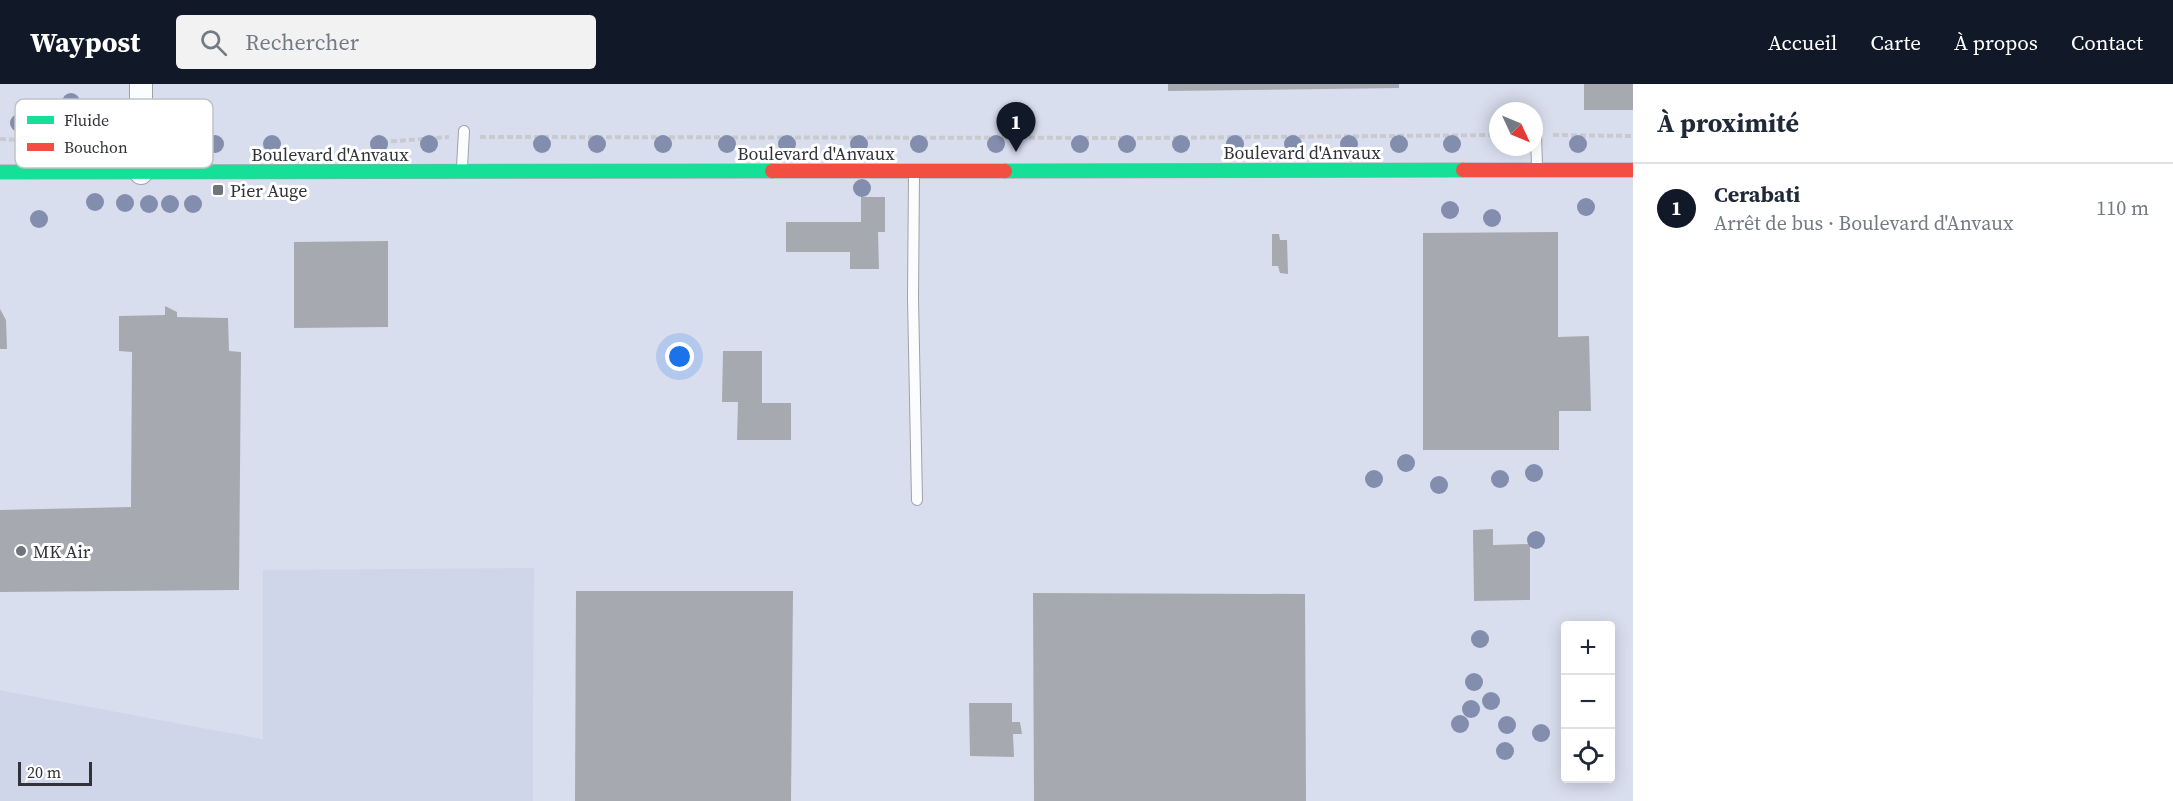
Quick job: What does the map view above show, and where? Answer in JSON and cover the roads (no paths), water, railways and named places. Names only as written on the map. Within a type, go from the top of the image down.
[{"type":"street","points":[[141,168],[141,173]]},
{"type":"street","name":"Boulevard d'Anvaux","points":[[0,172],[1633,170]]},
{"type":"lane","points":[[461,171],[464,134]]},
{"type":"lane","points":[[1537,156],[1537,170]]},
{"type":"lane","points":[[914,171],[913,298],[917,500]]},
{"type":"place","name":"Cerabati","points":[[1016,152]]},
{"type":"place","name":"Pier Auge","points":[[218,190]]},
{"type":"place","name":"MK Air","points":[[21,551]]}]
